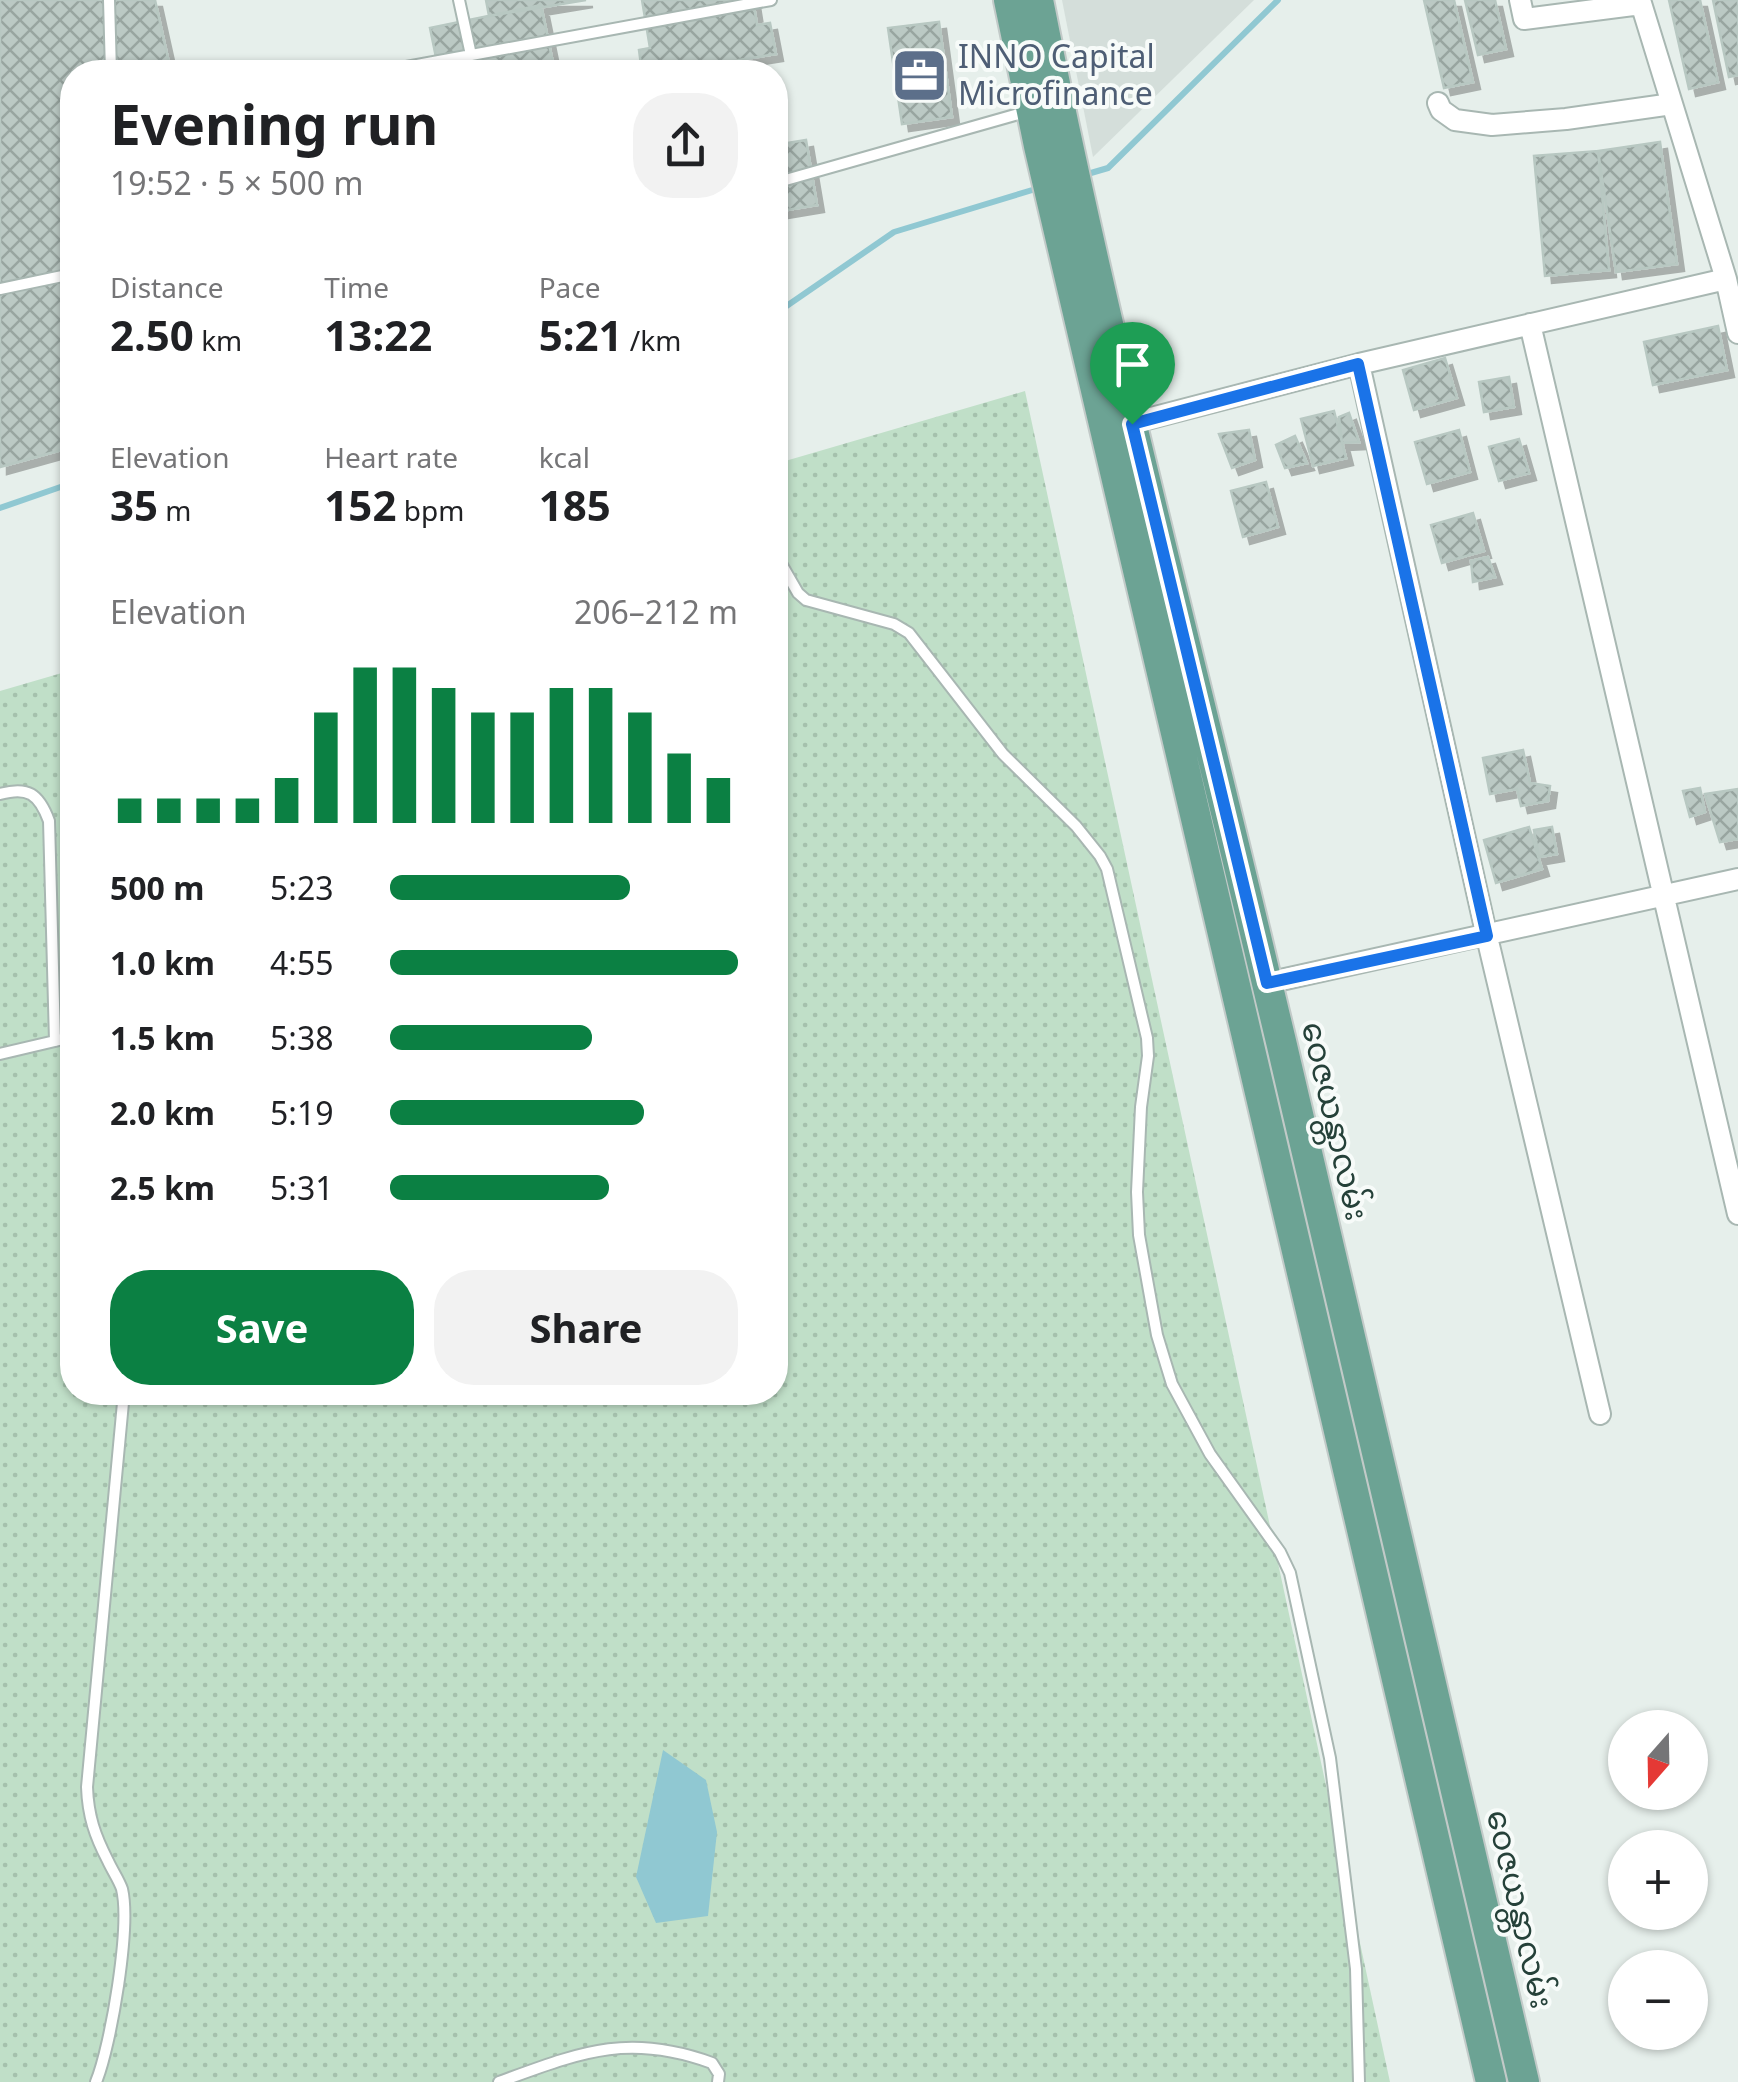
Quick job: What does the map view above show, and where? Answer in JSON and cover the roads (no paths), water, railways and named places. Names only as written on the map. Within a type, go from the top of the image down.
[{"type":"main road","name":"ဝေဇယန္တာလမ်း","points":[[1009,0],[1045,107],[1491,2082]]},
{"type":"main road","name":"ဝေဇယန္တာလမ်း","points":[[1038,0],[1045,107]]},
{"type":"main road","name":"ဝေဇယန္တာလမ်း","points":[[1071,221],[1132,424],[1524,2082]]},
{"type":"street","points":[[1520,0],[1524,19],[1640,2],[1726,279],[1738,332]]},
{"type":"street","points":[[1438,103],[1441,110],[1456,120],[1492,125],[1672,104]]},
{"type":"street","points":[[1132,424],[1358,364],[1726,279]]},
{"type":"street","points":[[1530,324],[1738,1214]]},
{"type":"street","points":[[1358,364],[1600,1414]]},
{"type":"street","points":[[1267,983],[1738,879]]},
{"type":"lane","points":[[108,0],[110,60]]},
{"type":"lane","points":[[459,0],[471,55]]},
{"type":"lane","points":[[444,60],[772,0]]},
{"type":"lane","points":[[788,179],[1045,107]]},
{"type":"lane","points":[[0,289],[60,276]]},
{"type":"lane","points":[[788,576],[806,600],[894,624],[909,633],[1003,754],[1076,826],[1107,869],[1147,1038],[1138,1207],[1139,1236],[1157,1335],[1172,1384],[1200,1436],[1280,1552],[1290,1573],[1330,1758],[1356,1969],[1359,2082]]},
{"type":"lane","points":[[0,794],[25,789],[43,804],[49,821],[56,1041]]},
{"type":"lane","points":[[0,1054],[60,1040]]},
{"type":"lane","points":[[96,2082],[112,2026],[123,1910],[122,1889],[88,1814],[87,1788],[123,1405]]},
{"type":"lane","points":[[499,2082],[594,2050],[622,2046],[668,2050],[712,2063],[719,2074],[718,2082]]},
{"type":"water","points":[[663,1750],[706,1780],[717,1832],[708,1916],[656,1923],[636,1877]]},
{"type":"waterway","points":[[1084,175],[1108,168],[1278,0]]},
{"type":"waterway","points":[[788,305],[894,232],[1039,188]]},
{"type":"waterway","points":[[0,508],[60,487]]},
{"type":"place","name":"INNO Capital Microfinance","points":[[919,75]]}]
